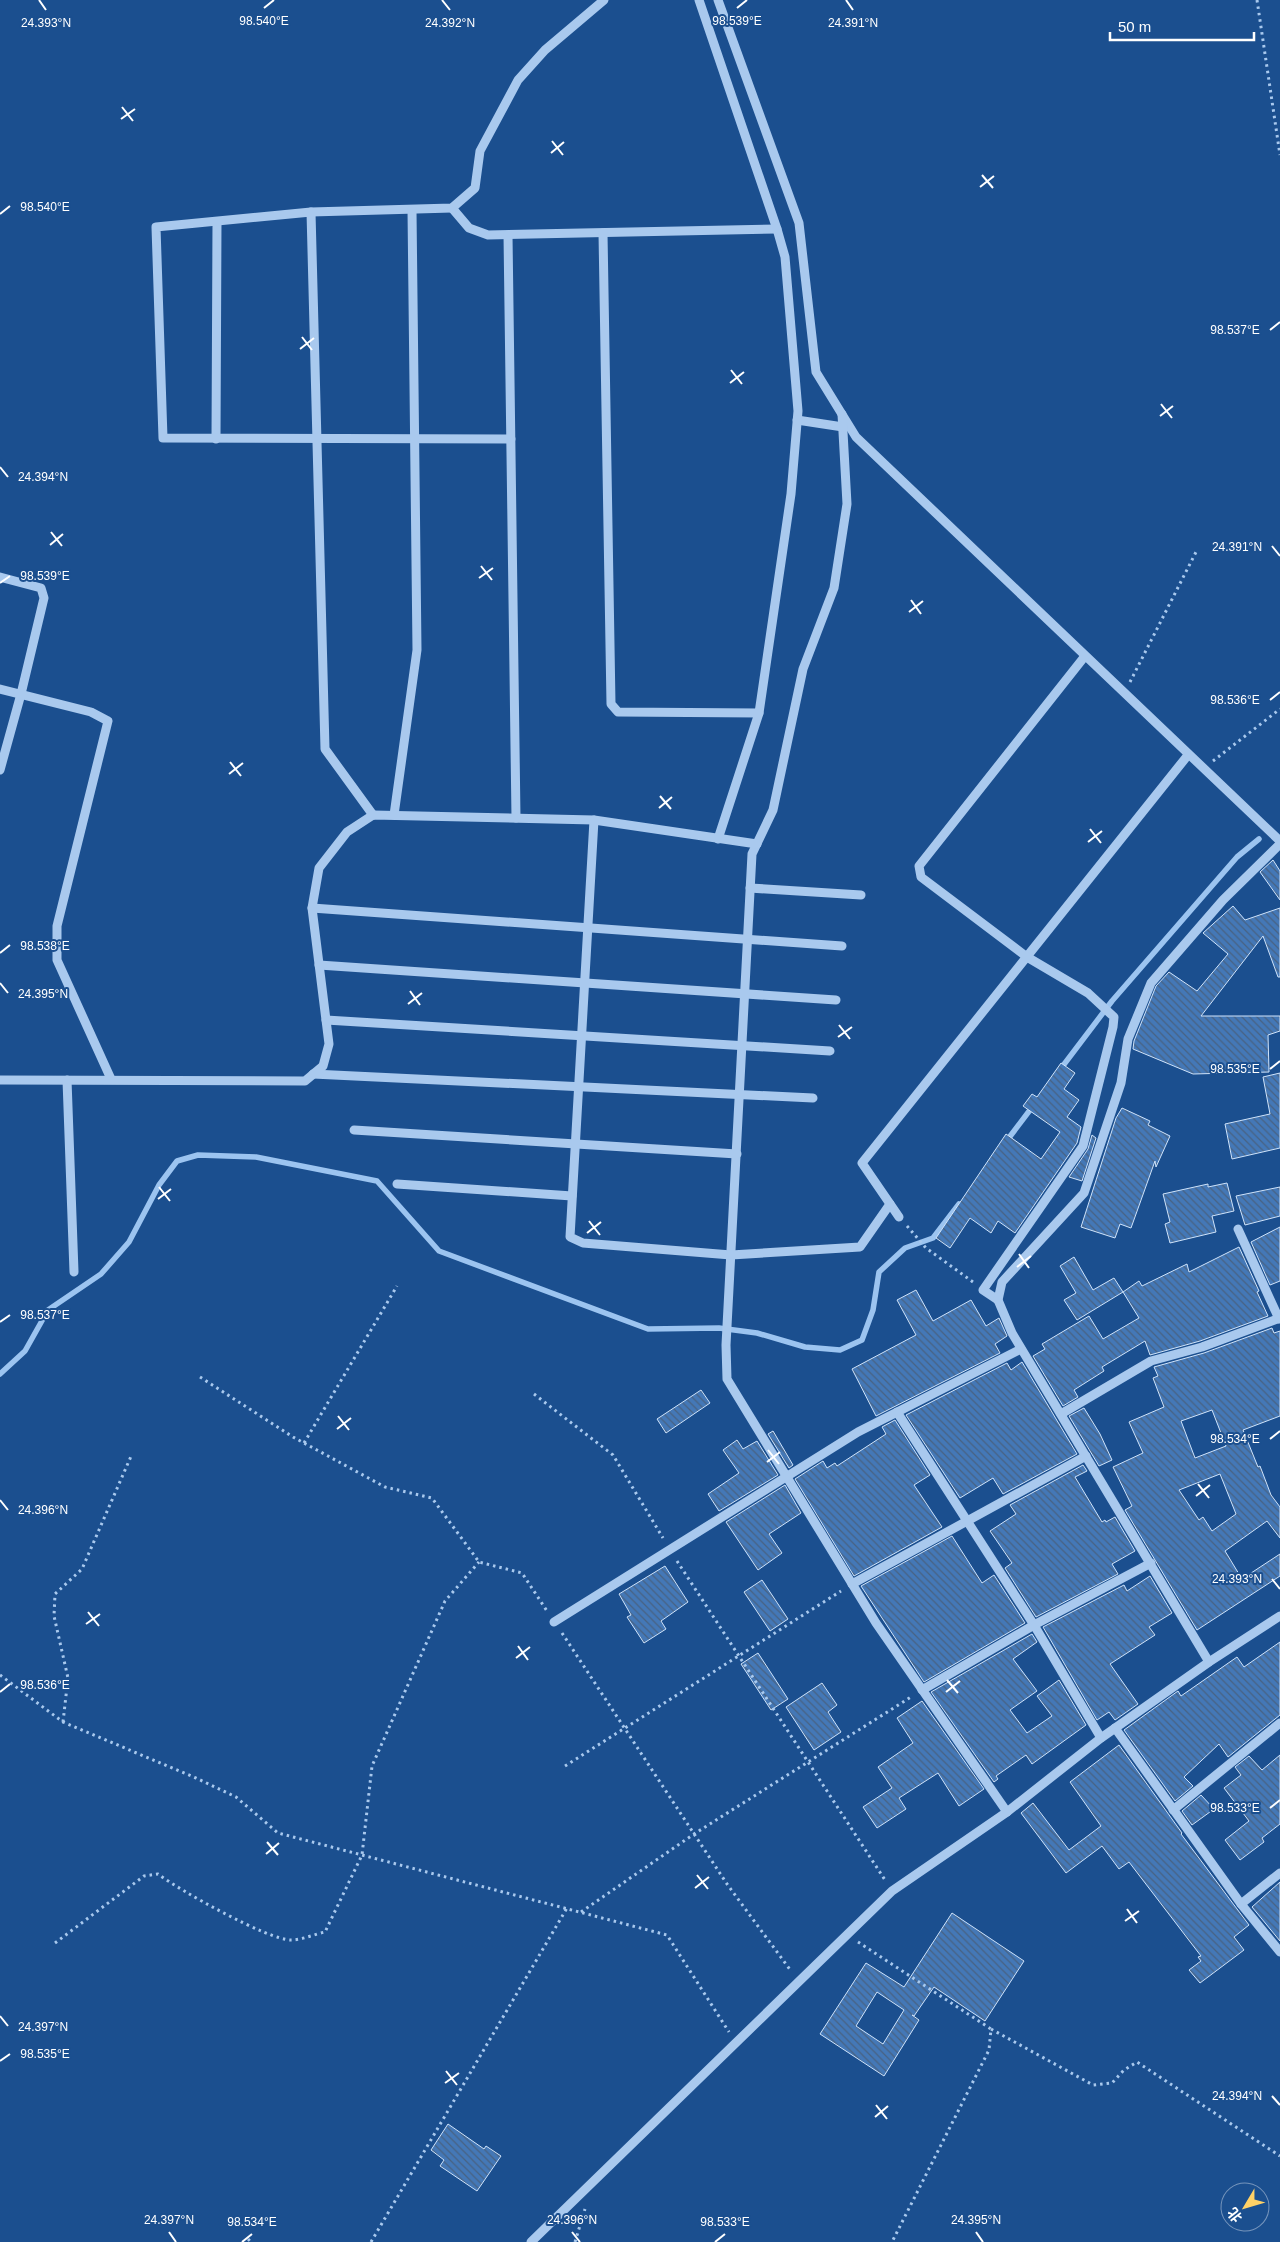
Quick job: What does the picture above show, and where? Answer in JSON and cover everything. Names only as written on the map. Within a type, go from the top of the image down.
[{"type":"street","points":[[511,440],[163,438],[156,228],[311,212],[452,208],[475,188],[480,151],[518,80],[545,50],[604,0]]},
{"type":"street","points":[[699,0],[778,230],[785,257],[797,420],[791,494],[759,713],[718,839]]},
{"type":"street","points":[[718,0],[799,223],[816,372],[856,437],[1280,842],[1223,900],[1151,983],[1128,1039],[1121,1084],[1084,1193],[1002,1282],[998,1300]]},
{"type":"street","points":[[452,208],[469,228],[488,235],[778,230]]},
{"type":"street","points":[[394,815],[417,650],[412,210]]},
{"type":"street","points":[[311,212],[325,749],[373,815]]},
{"type":"street","points":[[216,438],[217,222]]},
{"type":"street","points":[[603,233],[611,704],[618,712],[759,713]]},
{"type":"street","points":[[508,235],[516,818]]},
{"type":"street","points":[[842,414],[847,504],[834,588],[803,669],[773,810],[752,854],[726,1345],[727,1379],[876,1624],[1007,1812]]},
{"type":"street","points":[[797,420],[843,427]]},
{"type":"street","points":[[0,577],[41,588],[44,598],[21,694],[0,770]]},
{"type":"street","points":[[1085,656],[919,866],[921,877],[1027,957],[1088,993],[1114,1017],[1083,1146],[983,1290],[998,1300],[1012,1333],[1209,1662]]},
{"type":"street","points":[[0,689],[91,712],[108,721],[57,926],[57,960],[111,1080]]},
{"type":"street","points":[[899,1217],[862,1163],[1188,755]]},
{"type":"street","points":[[0,1080],[305,1081],[323,1066],[329,1044],[312,908],[318,868],[347,832],[373,815],[594,820],[757,844]]},
{"type":"street","points":[[594,820],[570,1237],[583,1243],[731,1255],[860,1247],[890,1204]]},
{"type":"street","points":[[750,888],[861,895]]},
{"type":"street","points":[[312,908],[842,946]]},
{"type":"street","points":[[319,965],[836,1000]]},
{"type":"street","points":[[326,1020],[830,1051]]},
{"type":"street","points":[[314,1074],[813,1098]]},
{"type":"street","points":[[67,1080],[74,1272]]},
{"type":"street","points":[[354,1130],[737,1154]]},
{"type":"street","points":[[396,1184],[572,1196]]},
{"type":"street","points":[[1060,1414],[1151,1361],[1202,1347],[1279,1319],[1238,1229]]},
{"type":"street","points":[[554,1622],[858,1432],[1021,1348]]},
{"type":"street","points":[[897,1412],[1034,1625],[1101,1738]]},
{"type":"street","points":[[852,1584],[965,1520],[1086,1456]]},
{"type":"street","points":[[922,1690],[1034,1625],[1151,1563]]},
{"type":"street","points":[[531,2242],[892,1891],[1007,1812],[1115,1728],[1209,1662],[1280,1616]]},
{"type":"street","points":[[1173,1810],[1280,1723]]},
{"type":"street","points":[[1115,1728],[1241,1904],[1280,1952]]},
{"type":"street","points":[[1241,1904],[1280,1873]]},
{"type":"path","points":[[1257,0],[1280,155]]},
{"type":"path","points":[[1125,694],[1196,552]]},
{"type":"path","points":[[1203,769],[1280,709]]},
{"type":"path","points":[[899,1217],[926,1248],[983,1290]]},
{"type":"path","points":[[304,1443],[397,1286]]},
{"type":"path","points":[[200,1377],[304,1443],[386,1487],[432,1498],[479,1562],[522,1573],[727,1884],[799,1981]]},
{"type":"path","points":[[534,1394],[613,1455],[670,1549],[892,1891]]},
{"type":"path","points":[[63,1722],[68,1678],[54,1616],[55,1594],[82,1568],[132,1454]]},
{"type":"path","points":[[54,1943],[144,1876],[158,1874],[174,1886],[268,1936],[292,1940],[325,1932],[362,1855],[372,1766],[445,1601],[479,1562]]},
{"type":"path","points":[[565,1766],[852,1584]]},
{"type":"path","points":[[0,1675],[63,1722],[196,1778],[236,1797],[278,1833],[667,1936],[736,2043]]},
{"type":"path","points":[[580,1912],[694,1834],[922,1690]]},
{"type":"path","points":[[371,2242],[567,1908]]},
{"type":"path","points":[[847,1935],[991,2029],[1093,2085],[1112,2084],[1124,2070],[1137,2062],[1280,2156]]},
{"type":"path","points":[[892,2242],[989,2050],[991,2029]]},
{"type":"building","points":[[1273,860],[1280,871],[1280,900],[1260,872]]},
{"type":"building","points":[[1233,906],[1245,920],[1280,908],[1280,977],[1278,977],[1263,936],[1201,1016],[1280,1016],[1280,1031],[1268,1035],[1269,1072],[1193,1074],[1133,1049],[1134,1041],[1156,986],[1169,972],[1197,991],[1228,954],[1203,933]]},
{"type":"building","points":[[1061,1063],[1075,1073],[1064,1089],[1079,1100],[1067,1117],[1081,1127],[1077,1143],[1015,1233],[998,1221],[991,1233],[970,1218],[950,1248],[936,1238],[1006,1134],[1041,1159],[1060,1132],[1023,1106],[1032,1094],[1037,1097]]},
{"type":"building","points":[[1280,1073],[1280,1148],[1232,1159],[1225,1124],[1270,1114],[1263,1077]]},
{"type":"building","points":[[1122,1108],[1150,1121],[1148,1125],[1170,1136],[1156,1167],[1155,1161],[1131,1228],[1120,1224],[1115,1238],[1081,1227],[1116,1118]]},
{"type":"building","points":[[1092,1135],[1096,1138],[1082,1181],[1069,1177],[1088,1149]]},
{"type":"building","points":[[1227,1183],[1234,1211],[1212,1216],[1216,1232],[1170,1243],[1165,1224],[1170,1222],[1163,1194],[1208,1184],[1208,1187]]},
{"type":"building","points":[[1280,1187],[1280,1216],[1245,1225],[1236,1196]]},
{"type":"building","points":[[1280,1227],[1280,1281],[1270,1285],[1251,1242]]},
{"type":"building","points":[[1239,1247],[1268,1316],[1200,1341],[1150,1355],[1145,1341],[1102,1367],[1104,1371],[1074,1390],[1078,1397],[1063,1406],[1033,1356],[1045,1349],[1042,1344],[1089,1316],[1103,1339],[1139,1318],[1123,1292],[1139,1281],[1142,1286],[1187,1264],[1189,1272]]},
{"type":"building","points":[[1074,1257],[1093,1290],[1114,1278],[1123,1292],[1077,1320],[1064,1300],[1076,1293],[1060,1266]]},
{"type":"building","points":[[916,1290],[933,1321],[971,1300],[986,1326],[999,1318],[1007,1336],[995,1344],[1000,1353],[876,1416],[852,1369],[916,1335],[897,1300]]},
{"type":"building","points":[[1272,1328],[1274,1333],[1280,1331],[1280,1416],[1243,1430],[1271,1495],[1280,1507],[1280,1538],[1267,1521],[1225,1551],[1242,1579],[1280,1554],[1280,1576],[1197,1630],[1125,1510],[1132,1506],[1113,1467],[1143,1453],[1129,1422],[1164,1407],[1153,1378],[1158,1376],[1154,1367],[1204,1353]],"holes":[[[1212,1410],[1226,1446],[1195,1458],[1181,1421]],[[1220,1474],[1236,1514],[1212,1531],[1203,1517],[1199,1520],[1179,1490]]]},
{"type":"building","points":[[1022,1362],[1077,1454],[1003,1494],[993,1478],[960,1498],[906,1415],[1007,1363],[1011,1370]]},
{"type":"building","points":[[701,1390],[710,1403],[666,1433],[657,1419]]},
{"type":"building","points":[[1084,1408],[1100,1434],[1112,1460],[1099,1466],[1069,1416]]},
{"type":"building","points":[[895,1420],[930,1475],[914,1485],[942,1527],[854,1576],[795,1479],[823,1461],[827,1468],[835,1463],[837,1466],[886,1434],[882,1427]]},
{"type":"building","points":[[773,1431],[793,1465],[789,1468],[768,1434]]},
{"type":"building","points":[[737,1440],[743,1449],[757,1441],[778,1475],[719,1511],[708,1494],[739,1473],[723,1450]]},
{"type":"building","points":[[1083,1465],[1087,1471],[1075,1477],[1102,1522],[1115,1517],[1135,1551],[1112,1564],[1118,1574],[1036,1617],[1005,1568],[1012,1563],[990,1531],[1016,1514],[1010,1505]]},
{"type":"building","points":[[785,1485],[801,1513],[769,1534],[782,1553],[758,1570],[726,1522]]},
{"type":"building","points":[[952,1536],[982,1583],[994,1575],[1025,1623],[924,1682],[861,1586]]},
{"type":"building","points":[[665,1566],[688,1602],[661,1621],[666,1629],[644,1643],[627,1617],[631,1615],[619,1594]]},
{"type":"building","points":[[1150,1576],[1172,1613],[1149,1627],[1155,1635],[1110,1664],[1138,1704],[1115,1720],[1109,1712],[1097,1720],[1043,1627],[1124,1585],[1127,1591]]},
{"type":"building","points":[[762,1580],[788,1619],[770,1631],[744,1592]]},
{"type":"building","points":[[1032,1634],[1037,1642],[1013,1659],[1037,1691],[1010,1710],[1027,1733],[1052,1716],[1037,1696],[1059,1680],[1086,1725],[1032,1764],[1026,1755],[996,1776],[998,1779],[994,1782],[931,1692]]},
{"type":"building","points":[[1280,1642],[1280,1715],[1228,1757],[1219,1744],[1184,1777],[1193,1786],[1175,1801],[1124,1730],[1178,1691],[1181,1696],[1237,1657],[1244,1667]]},
{"type":"building","points":[[758,1653],[788,1699],[771,1710],[741,1664]]},
{"type":"building","points":[[822,1683],[837,1705],[828,1712],[841,1732],[814,1750],[786,1707]]},
{"type":"building","points":[[922,1701],[984,1789],[959,1806],[938,1773],[899,1798],[906,1809],[877,1828],[863,1807],[892,1788],[878,1767],[913,1743],[897,1718]]},
{"type":"building","points":[[1119,1745],[1181,1834],[1249,1925],[1234,1937],[1244,1950],[1200,1983],[1189,1970],[1201,1961],[1198,1957],[1201,1956],[1129,1862],[1119,1869],[1102,1846],[1066,1873],[1021,1813],[1033,1803],[1069,1850],[1101,1826],[1070,1782]]},
{"type":"building","points":[[1280,1755],[1280,1824],[1262,1838],[1264,1842],[1240,1860],[1225,1840],[1249,1821],[1224,1788],[1241,1775],[1235,1767],[1249,1756],[1262,1770]]},
{"type":"building","points":[[1201,1795],[1214,1809],[1192,1825],[1182,1811]]},
{"type":"building","points":[[1280,1882],[1280,1941],[1252,1907]]},
{"type":"building","points":[[952,1913],[1024,1961],[985,2021],[934,1987],[914,2016],[912,2015],[919,2020],[884,2076],[820,2034],[866,1963],[904,1987]],"holes":[[[877,1992],[904,2010],[883,2044],[856,2026]]]},
{"type":"building","points":[[448,2124],[484,2149],[486,2146],[501,2156],[477,2191],[440,2166],[444,2160],[431,2150]]},
{"type":"waterway","points":[[1059,1071],[1112,1001],[1237,857],[1259,839]]},
{"type":"waterway","points":[[1005,1143],[1033,1106]]},
{"type":"waterway","points":[[0,1374],[25,1351],[48,1310],[101,1274],[129,1242],[159,1185],[177,1161],[198,1155],[256,1157],[377,1181],[439,1251],[648,1329],[719,1328],[757,1333],[805,1347],[840,1350],[862,1340],[873,1310],[879,1272],[905,1248],[933,1238],[959,1204]]}]
